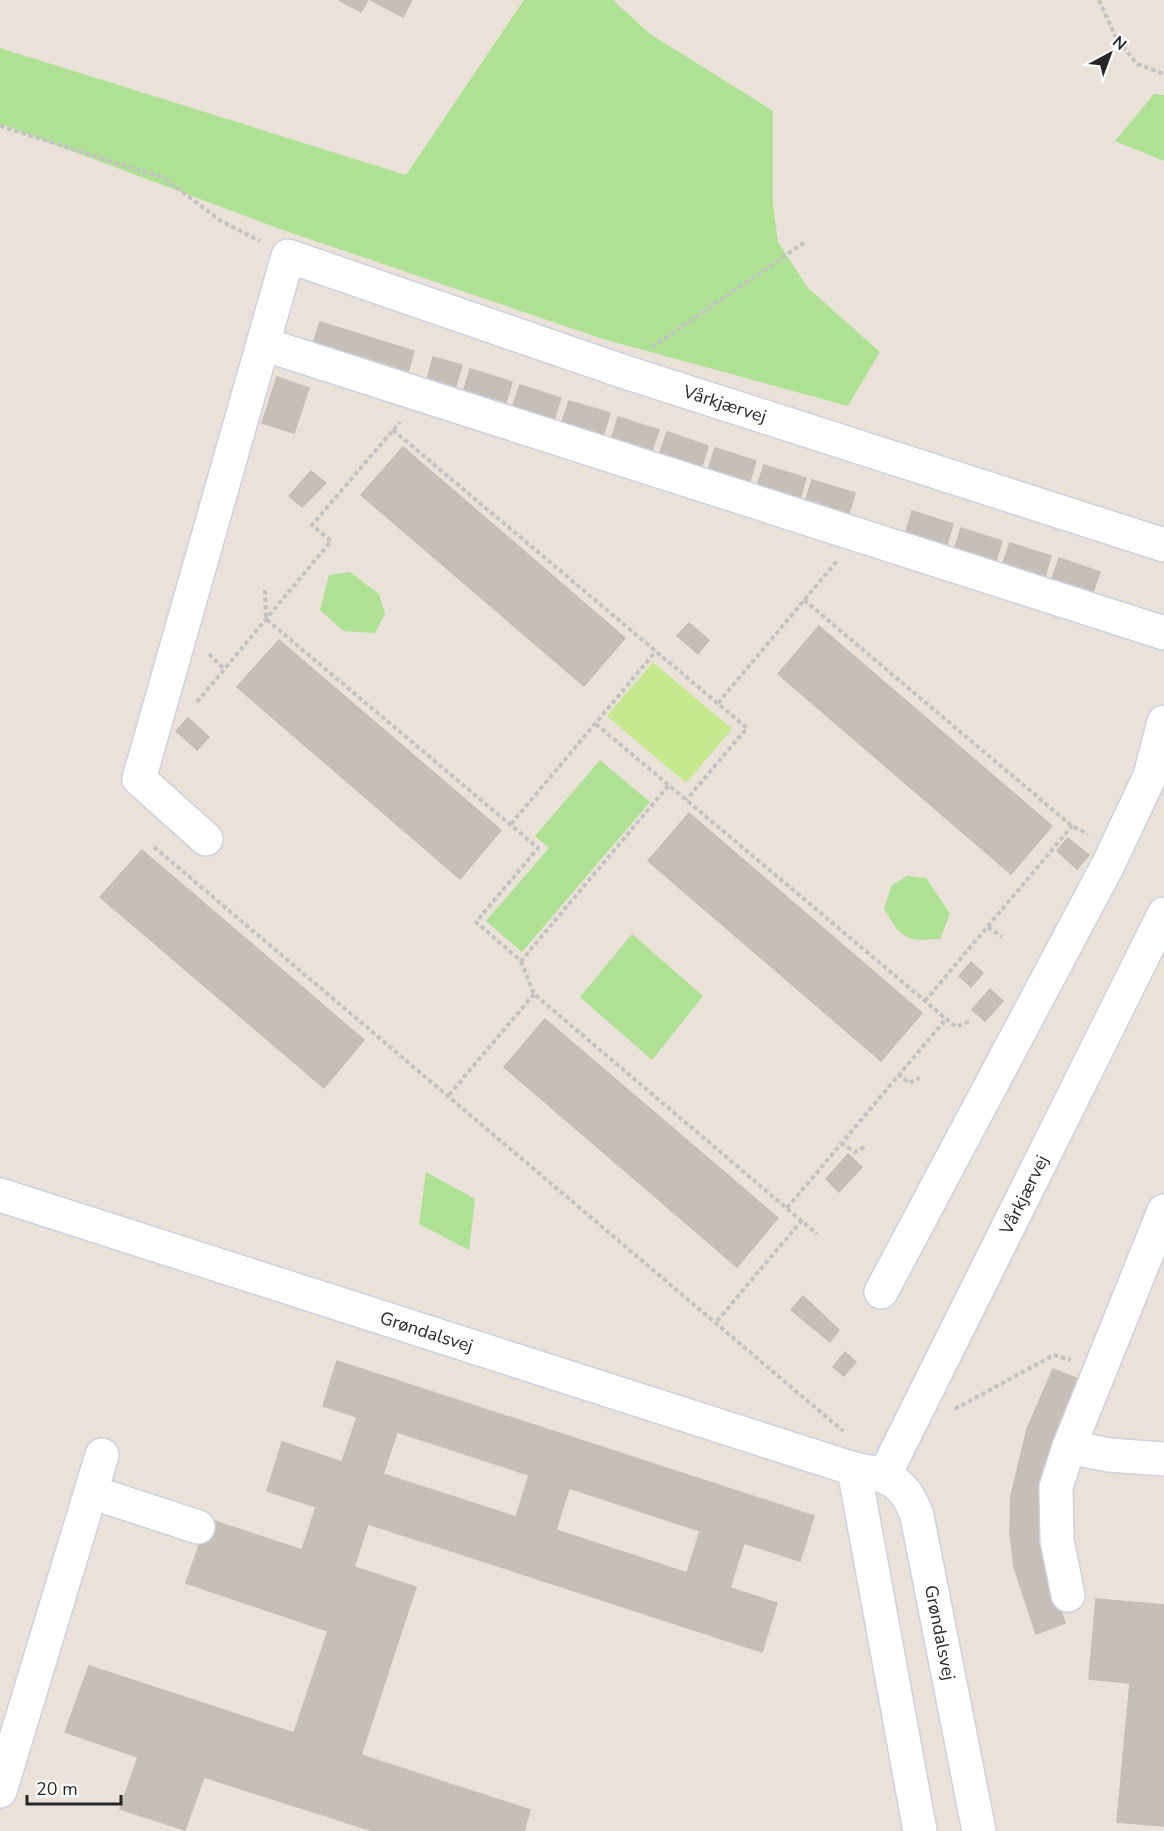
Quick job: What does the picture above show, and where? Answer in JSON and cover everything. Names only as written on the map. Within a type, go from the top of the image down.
[{"type":"street","points":[[206,838],[139,779],[288,256]]},
{"type":"street","name":"Vårkjærvej","points":[[288,256],[619,370],[1164,545]]},
{"type":"street","points":[[263,344],[1164,633]]},
{"type":"street","points":[[882,1292],[1116,847],[1150,776],[1164,722]]},
{"type":"street","name":"Vårkjærvej","points":[[869,1471],[1164,914]]},
{"type":"street","name":"Grøndalsvej","points":[[0,1195],[869,1471],[903,1488],[917,1516],[979,1831]]},
{"type":"street","points":[[1068,1595],[1057,1540],[1056,1487],[1069,1447],[1164,1211]]},
{"type":"street","points":[[1069,1447],[1109,1455],[1164,1459]]},
{"type":"street","points":[[0,1791],[102,1455]]},
{"type":"street","points":[[869,1471],[920,1831]]},
{"type":"street","points":[[91,1492],[198,1527]]},
{"type":"path","points":[[1099,0],[1115,36],[1137,64],[1164,74]]},
{"type":"path","points":[[0,126],[164,178],[221,221],[288,256]]},
{"type":"path","points":[[619,370],[805,242]]},
{"type":"path","points":[[161,701],[188,712],[331,542],[312,525],[423,396]]},
{"type":"path","points":[[393,430],[747,728],[686,800]]},
{"type":"path","points":[[718,704],[858,535]]},
{"type":"path","points":[[265,590],[266,619],[538,849],[476,922],[521,961],[534,994],[817,1234]]},
{"type":"path","points":[[804,600],[1072,826],[1116,847]]},
{"type":"path","points":[[511,824],[656,651]]},
{"type":"path","points":[[208,654],[224,669]]},
{"type":"path","points":[[596,724],[956,1027],[970,1020]]},
{"type":"path","points":[[521,961],[669,785]]},
{"type":"path","points":[[925,1001],[1072,826]]},
{"type":"path","points":[[154,847],[842,1427],[869,1471]]},
{"type":"path","points":[[988,927],[1002,937]]},
{"type":"path","points":[[449,1095],[534,994]]},
{"type":"path","points":[[787,1208],[945,1018]]},
{"type":"path","points":[[898,1074],[909,1083],[920,1078]]},
{"type":"path","points":[[841,1143],[855,1152],[865,1147]]},
{"type":"path","points":[[717,1321],[801,1220]]},
{"type":"path","points":[[945,1415],[1054,1355]]},
{"type":"green space","points":[[524,0],[613,0],[650,34],[773,111],[773,205],[778,242],[808,288],[880,352],[848,406],[603,339],[280,229],[0,124],[0,48],[406,175]]},
{"type":"green space","points":[[1154,94],[1164,95],[1164,161],[1115,141]]},
{"type":"green space","points":[[350,572],[379,594],[385,614],[375,633],[343,631],[320,610],[329,575]]},
{"type":"green space","points":[[653,662],[732,729],[686,783],[607,716]]},
{"type":"green space","points":[[600,760],[650,802],[522,952],[486,921],[549,848],[535,836]]},
{"type":"green space","points":[[907,876],[926,878],[950,914],[940,939],[919,940],[905,936],[895,926],[884,908],[892,885]]},
{"type":"green space","points":[[632,934],[703,996],[652,1060],[580,997]]},
{"type":"green space","points":[[426,1172],[475,1199],[469,1250],[419,1224]]},
{"type":"building","points":[[339,0],[368,0],[361,12]]},
{"type":"building","points":[[371,0],[412,0],[403,17]]},
{"type":"building","points":[[320,322],[414,351],[406,378],[313,344]]},
{"type":"building","points":[[433,357],[462,365],[454,392],[426,384]]},
{"type":"building","points":[[470,369],[512,382],[504,409],[462,396]]},
{"type":"building","points":[[277,377],[309,388],[294,433],[262,423]]},
{"type":"building","points":[[520,385],[561,398],[552,425],[511,411]]},
{"type":"building","points":[[569,401],[610,413],[602,440],[560,428]]},
{"type":"building","points":[[618,417],[659,430],[650,456],[610,443]]},
{"type":"building","points":[[667,432],[708,446],[700,472],[658,458]]},
{"type":"building","points":[[403,447],[625,638],[584,686],[361,495]]},
{"type":"building","points":[[715,448],[756,461],[748,487],[707,474]]},
{"type":"building","points":[[764,465],[806,478],[799,502],[756,489]]},
{"type":"building","points":[[311,471],[326,483],[302,507],[289,496]]},
{"type":"building","points":[[812,480],[855,493],[847,520],[804,506]]},
{"type":"building","points":[[912,511],[953,524],[945,551],[904,538]]},
{"type":"building","points":[[961,528],[1002,541],[994,567],[953,554]]},
{"type":"building","points":[[1010,543],[1051,556],[1043,583],[1001,569]]},
{"type":"building","points":[[1059,558],[1100,572],[1091,598],[1050,585]]},
{"type":"building","points":[[689,623],[709,640],[698,654],[677,636]]},
{"type":"building","points":[[819,626],[1052,826],[1011,874],[778,674]]},
{"type":"building","points":[[279,640],[501,830],[460,879],[237,687]]},
{"type":"building","points":[[188,718],[209,737],[197,750],[176,731]]},
{"type":"building","points":[[689,813],[922,1013],[881,1061],[648,861]]},
{"type":"building","points":[[1068,838],[1089,855],[1077,869],[1057,851]]},
{"type":"building","points":[[142,850],[364,1040],[324,1088],[100,897]]},
{"type":"building","points":[[971,962],[983,973],[971,987],[959,976]]},
{"type":"building","points":[[990,989],[1003,1001],[985,1021],[972,1010]]},
{"type":"building","points":[[545,1019],[778,1218],[737,1267],[504,1067]]},
{"type":"building","points":[[848,1154],[862,1167],[839,1192],[826,1179]]},
{"type":"building","points":[[803,1296],[839,1330],[830,1342],[791,1310]]},
{"type":"building","points":[[845,1352],[856,1362],[844,1376],[833,1367]]},
{"type":"building","points":[[337,1361],[814,1516],[800,1561],[744,1543],[730,1588],[777,1603],[762,1652],[267,1491],[282,1442],[342,1462],[357,1417],[323,1406]],"holes":[[[397,1432],[529,1475],[516,1517],[383,1474]],[[569,1488],[700,1531],[687,1573],[556,1530]]]},
{"type":"building","points":[[1053,1369],[1081,1380],[1045,1559],[1065,1623],[1036,1634],[1014,1567],[1010,1532],[1011,1496],[1027,1429]]},
{"type":"building","points":[[316,1507],[368,1524],[354,1567],[416,1587],[361,1755],[530,1810],[524,1831],[373,1831],[204,1777],[185,1830],[120,1809],[138,1757],[65,1732],[89,1666],[294,1733],[328,1631],[186,1583],[208,1519],[302,1550]]},
{"type":"building","points":[[1096,1599],[1164,1605],[1164,1826],[1117,1822],[1130,1683],[1089,1679]]}]
